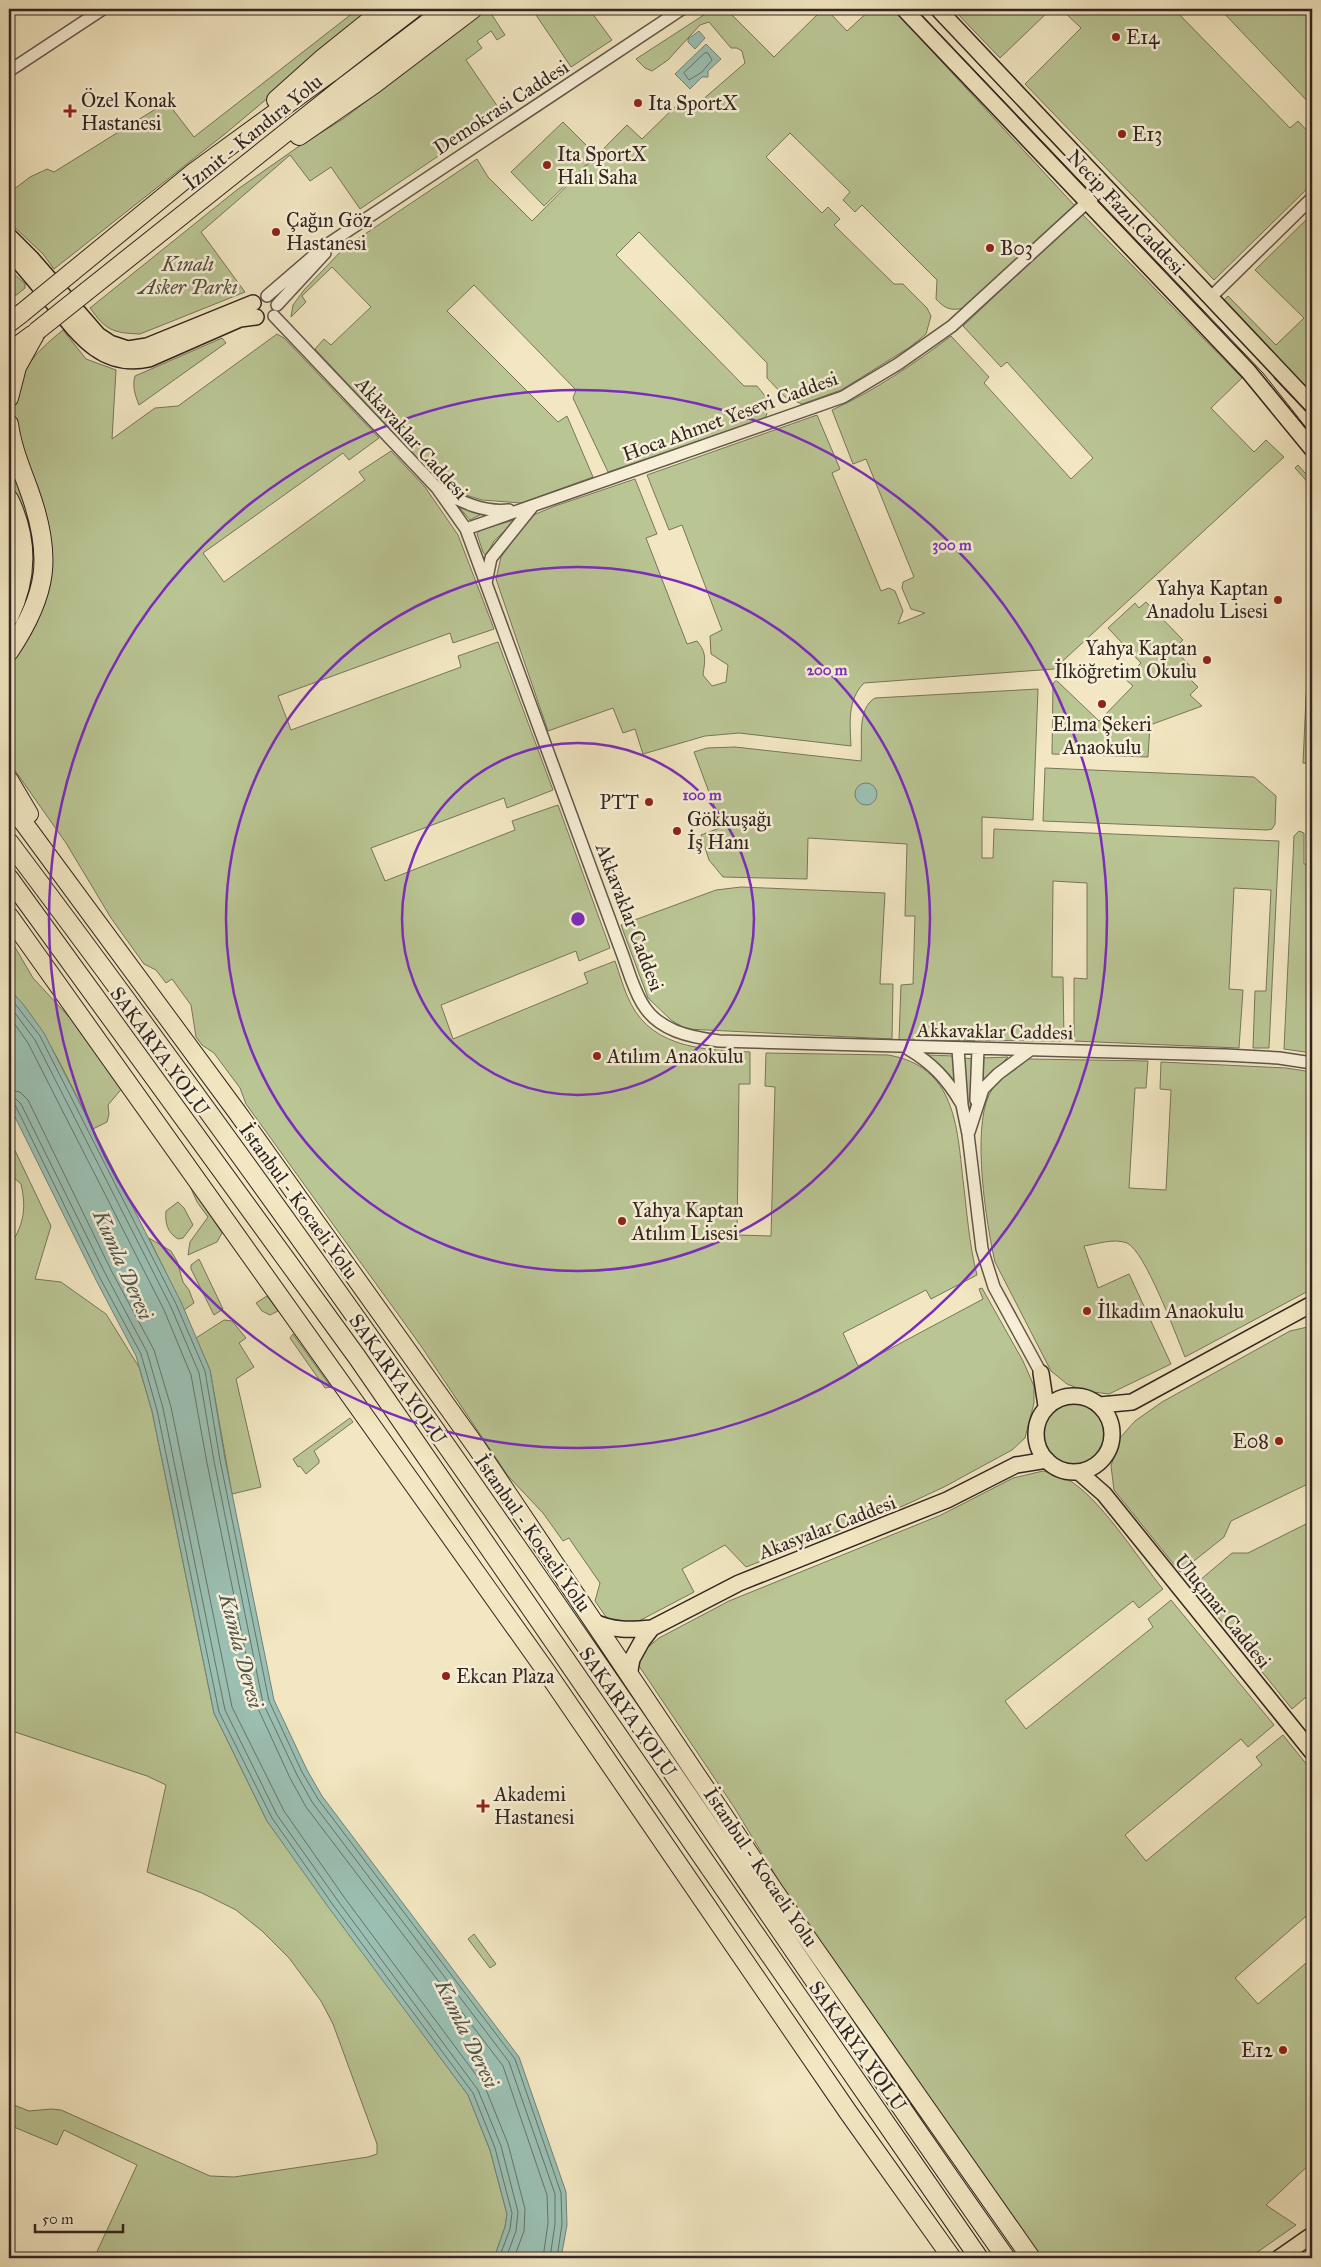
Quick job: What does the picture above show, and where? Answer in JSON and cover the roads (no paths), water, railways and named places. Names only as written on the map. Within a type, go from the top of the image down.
[{"type":"highway","points":[[194,172],[323,58],[384,9]]},
{"type":"highway","name":"İzmit - Kandıra Yolu","points":[[13,317],[72,272],[194,172],[412,9]]},
{"type":"highway","name":"İzmit - Kandıra Yolu","points":[[9,352],[342,88],[446,9]]},
{"type":"highway","points":[[211,193],[373,85],[473,9]]},
{"type":"highway","points":[[9,398],[18,367],[37,331]]},
{"type":"highway","points":[[9,424],[17,457],[43,534],[44,569],[38,598],[26,626],[9,652]]},
{"type":"highway","points":[[9,499],[19,523],[24,557],[20,590],[9,617]]},
{"type":"highway","points":[[9,780],[92,917]]},
{"type":"highway","points":[[9,803],[231,1104],[477,1448],[774,1892],[1031,2258]]},
{"type":"highway","name":"İstanbul - Kocaeli Yolu","points":[[9,842],[274,1200],[517,1546],[876,2074],[1006,2258]]},
{"type":"highway","name":"SAKARYA YOLU","points":[[9,878],[363,1365],[979,2258]]},
{"type":"highway","points":[[9,916],[553,1681],[848,2112],[952,2258]]},
{"type":"highway","points":[[147,1108],[290,1265]]},
{"type":"highway","points":[[390,1325],[517,1546]]},
{"type":"main road","name":"Necip Fazıl Caddesi","points":[[904,9],[1248,371],[1312,449]]},
{"type":"main road","name":"Necip Fazıl Caddesi","points":[[938,9],[1312,405]]},
{"type":"main road","points":[[9,236],[31,258],[90,328],[110,343],[128,349],[147,346],[259,305]]},
{"type":"main road","points":[[9,251],[81,338],[111,356],[130,361],[149,359],[240,320],[259,305]]},
{"type":"main road","points":[[1100,1405],[1132,1402],[1309,1308]]},
{"type":"main road","points":[[1041,1373],[1064,1396]]},
{"type":"main road","points":[[1041,1373],[1046,1406]]},
{"type":"main road","points":[[1016,1465],[1035,1440],[1038,1420],[1046,1406],[1064,1396],[1081,1396],[1100,1405],[1108,1416],[1112,1428],[1110,1449],[1099,1465],[1080,1473],[1071,1473],[1058,1468],[1047,1460],[1035,1440]]},
{"type":"main road","points":[[1112,1428],[1132,1402]]},
{"type":"main road","points":[[1016,1465],[1047,1460]]},
{"type":"main road","name":"Akasyalar Caddesi","points":[[652,1628],[739,1583],[932,1506],[1016,1465]]},
{"type":"main road","points":[[1099,1465],[1104,1494]]},
{"type":"main road","name":"Uluçınar Caddesi","points":[[1080,1473],[1104,1494],[1312,1752]]},
{"type":"main road","points":[[592,1621],[609,1629],[652,1628]]},
{"type":"main road","points":[[630,1676],[632,1659],[652,1628]]},
{"type":"main road","points":[[1279,2258],[1312,2235]]},
{"type":"street","points":[[9,71],[103,9]]},
{"type":"street","name":"Demokrasi Caddesi","points":[[340,237],[682,9]]},
{"type":"street","name":"Hoca Ahmet Yesevi Caddesi","points":[[532,506],[844,396],[892,368],[952,326],[1106,185]]},
{"type":"street","points":[[1210,298],[1312,198]]},
{"type":"street","points":[[340,237],[266,321],[259,305],[317,252],[340,237]]},
{"type":"street","name":"Akkavaklar Caddesi","points":[[259,305],[273,299],[276,311],[437,488],[466,529],[622,953],[642,1004],[654,1018],[676,1032],[695,1038],[719,1041],[907,1048],[1226,1055],[1278,1058],[1312,1063]]},
{"type":"street","points":[[437,488],[461,502],[479,508],[500,511],[532,506]]},
{"type":"street","points":[[466,529],[532,506]]},
{"type":"street","points":[[486,583],[491,558],[532,506]]},
{"type":"street","points":[[907,1048],[924,1058],[944,1077],[962,1105]]},
{"type":"street","points":[[958,1049],[962,1105],[968,1134],[978,1224],[989,1276],[1041,1373]]},
{"type":"street","points":[[976,1107],[978,1049]]},
{"type":"street","points":[[968,1134],[983,1089],[998,1074],[1029,1051]]},
{"type":"water","points":[[699,31],[705,38],[695,49],[688,42],[688,39]]},
{"type":"water","points":[[706,44],[721,59],[708,71],[708,77],[702,77],[690,89],[675,74]]},
{"type":"water","points":[[866,783],[876,790],[877,794],[870,804],[866,805],[856,798],[855,794],[862,784]]},
{"type":"water","name":"Kumla Deresi","points":[[9,989],[23,1004],[44,1033],[181,1302],[210,1370],[225,1459],[274,1700],[307,1770],[322,1796],[519,2057],[566,2192],[567,2225],[561,2258],[494,2258],[505,2227],[507,2214],[490,2150],[468,2095],[267,1821],[214,1713],[152,1411],[136,1356],[9,1105]]},
{"type":"tram line","points":[[916,9],[1263,373],[1312,435]]},
{"type":"tram line","points":[[1274,378],[1312,418]]},
{"type":"place","name":"E14","points":[[1116,37]]},
{"type":"place","name":"Ita SportX","points":[[638,103]]},
{"type":"place","name":"Özel Konak Hastanesi","points":[[70,111]]},
{"type":"place","name":"E13","points":[[1122,134]]},
{"type":"place","name":"Ita SportX Halı Saha","points":[[547,165]]},
{"type":"place","name":"Çağın Göz Hastanesi","points":[[276,232]]},
{"type":"place","name":"B03","points":[[990,248]]},
{"type":"place","name":"Yahya Kaptan Anadolu Lisesi","points":[[1278,600]]},
{"type":"place","name":"Yahya Kaptan İlköğretim Okulu","points":[[1207,660]]},
{"type":"place","name":"Elma Şekeri Anaokulu","points":[[1102,704]]},
{"type":"place","name":"PTT","points":[[649,802]]},
{"type":"place","name":"Gökkuşağı İş Hanı","points":[[677,831]]},
{"type":"place","name":"Atılım Anaokulu","points":[[597,1056]]},
{"type":"place","name":"Yahya Kaptan Atılım Lisesi","points":[[622,1221]]},
{"type":"place","name":"İlkadım Anaokulu","points":[[1087,1311]]},
{"type":"place","name":"E08","points":[[1279,1441]]},
{"type":"place","name":"Ekcan Plaza","points":[[446,1676]]},
{"type":"place","name":"Akademi Hastanesi","points":[[483,1806]]},
{"type":"place","name":"E12","points":[[1283,2050]]},
{"type":"park label","name":"Kınalı Asker Parkı","points":[[188,276]]}]
